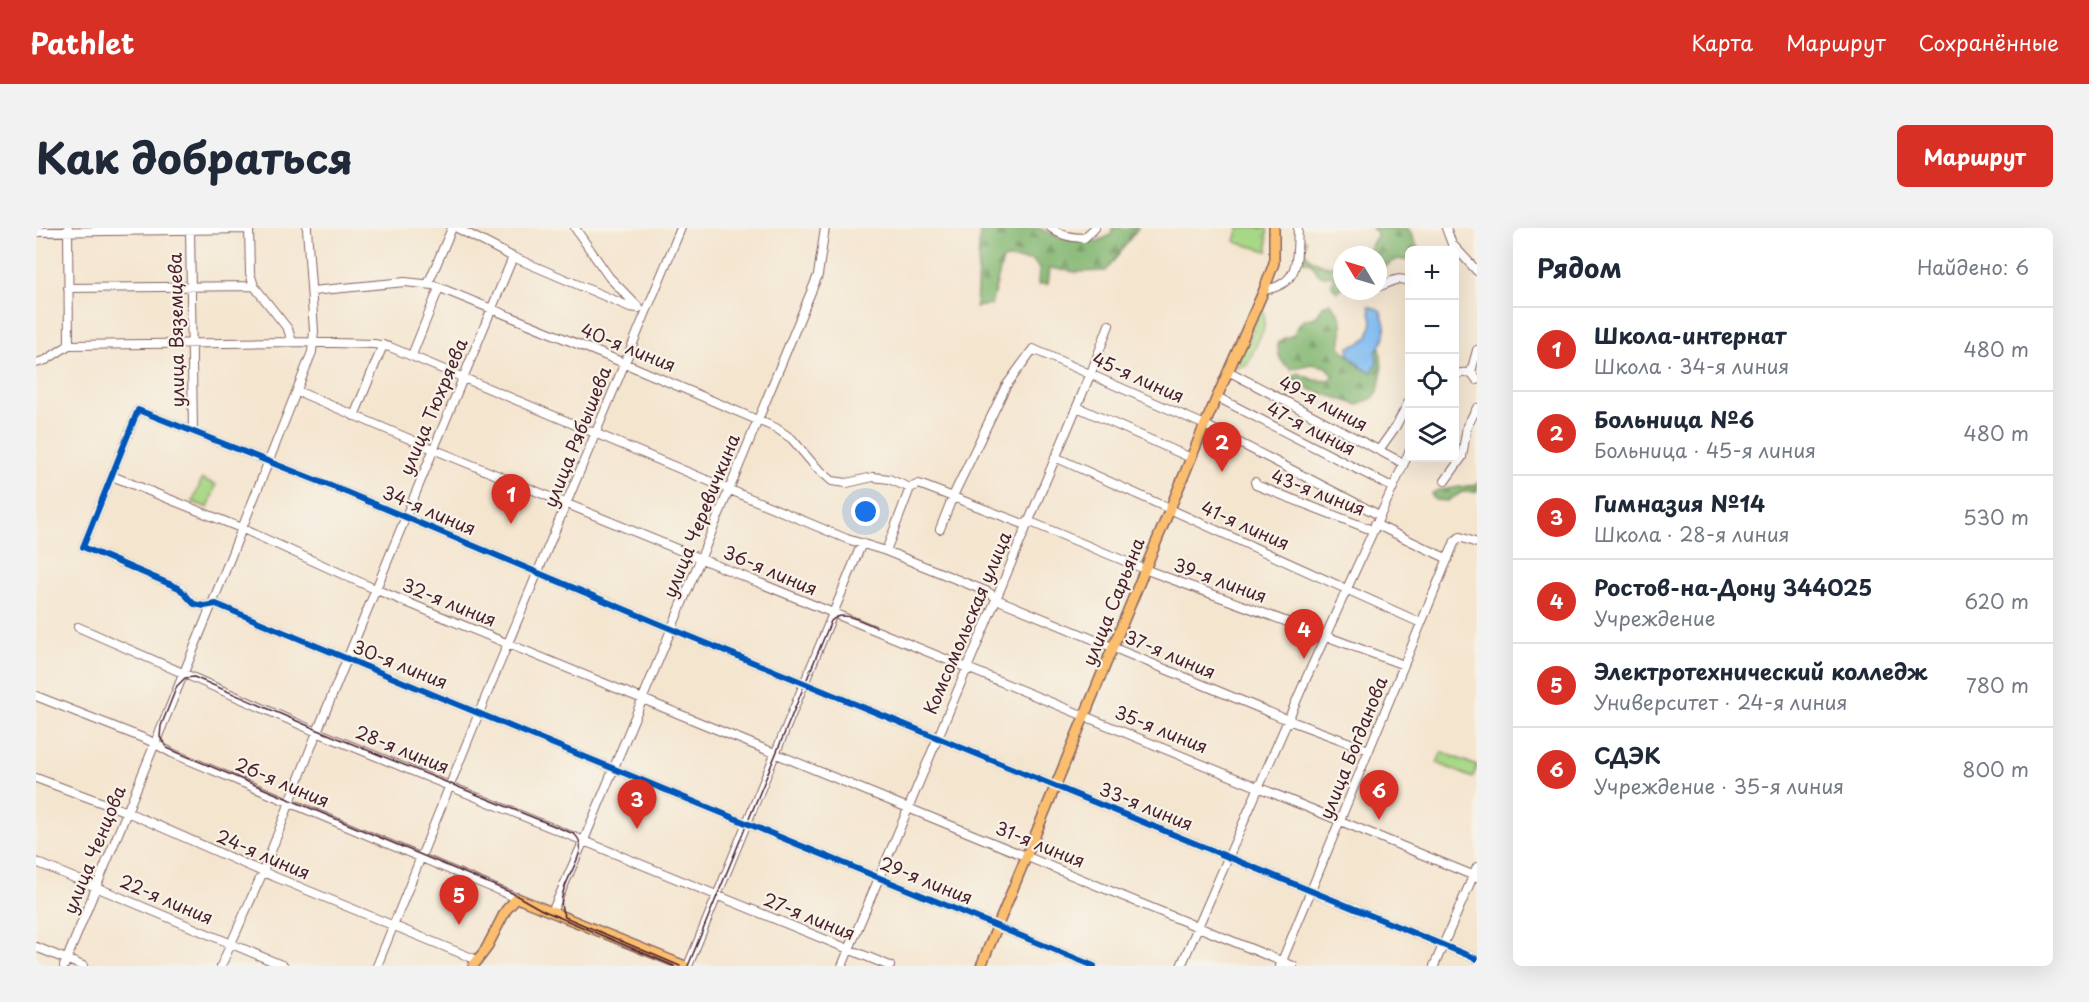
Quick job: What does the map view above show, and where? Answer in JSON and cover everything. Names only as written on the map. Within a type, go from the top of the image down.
[{"type":"main road","name":"улица Сарьяна","points":[[981,966],[1204,425],[1264,290],[1274,263],[1274,228]]},
{"type":"main road","points":[[476,963],[486,949],[506,910],[517,898],[686,966]]},
{"type":"main road","points":[[552,912],[561,922],[668,966]]},
{"type":"street","name":"улица Ченцова","points":[[66,963],[312,352],[312,291],[307,228]]},
{"type":"street","points":[[428,284],[452,228]]},
{"type":"street","points":[[575,228],[609,278],[641,311]]},
{"type":"street","name":"улица Рябышева","points":[[377,966],[479,713],[596,434],[624,363],[641,311],[681,228]]},
{"type":"street","name":"улица Черевичкина","points":[[552,912],[643,699],[818,275],[825,228]]},
{"type":"street","points":[[1051,228],[1058,234],[1071,238],[1084,238],[1095,228]]},
{"type":"street","points":[[1264,290],[1275,288],[1294,270],[1298,259],[1298,228]]},
{"type":"street","points":[[1446,228],[1452,244],[1477,271]]},
{"type":"street","name":"улица Вяземцева","points":[[190,229],[193,431]]},
{"type":"street","points":[[36,232],[249,229],[250,273],[254,286],[288,330],[292,342]]},
{"type":"street","points":[[462,229],[513,256],[641,311]]},
{"type":"street","points":[[36,363],[46,360],[69,345],[68,230]]},
{"type":"street","name":"улица Тюхряева","points":[[221,966],[263,872],[317,732],[513,256]]},
{"type":"street","points":[[1387,282],[1396,278],[1405,279]]},
{"type":"street","name":"40-я линия","points":[[312,291],[405,282],[428,284],[758,419],[786,434],[832,481],[847,483],[873,477],[889,479],[910,488]]},
{"type":"street","points":[[68,288],[254,286]]},
{"type":"street","points":[[412,355],[439,288]]},
{"type":"street","name":"Комсомольская улица","points":[[842,966],[1077,407],[1109,325]]},
{"type":"street","name":"37-я линия","points":[[69,345],[292,342],[383,345],[463,376],[844,537],[886,551],[988,592],[996,598],[1288,720],[1369,750]]},
{"type":"street","points":[[354,416],[383,345]]},
{"type":"street","name":"45-я линия","points":[[953,496],[1006,386],[1034,349],[1204,425],[1379,515]]},
{"type":"street","points":[[1471,372],[1477,350]]},
{"type":"street","name":"49-я линия","points":[[1228,371],[1403,463]]},
{"type":"street","points":[[1459,374],[1471,372]]},
{"type":"street","points":[[1471,372],[1477,380]]},
{"type":"street","name":"36-я линия","points":[[297,392],[833,613]]},
{"type":"street","name":"47-я линия","points":[[1217,397],[1392,487]]},
{"type":"street","points":[[1077,407],[1191,458]]},
{"type":"street","points":[[1379,450],[1405,408]]},
{"type":"street","points":[[1445,481],[1462,457],[1467,426],[1477,408]]},
{"type":"street","name":"34-я линия","points":[[112,476],[138,410],[269,460],[804,683]]},
{"type":"street","name":"41-я линия","points":[[1055,457],[1421,623]]},
{"type":"street","points":[[1181,966],[1405,459]]},
{"type":"street","name":"30-я линия","points":[[112,476],[83,547],[179,588],[194,604],[200,606],[216,604],[747,825]]},
{"type":"street","name":"32-я линия","points":[[112,476],[241,528],[377,590],[776,754]]},
{"type":"street","name":"43-я линия","points":[[1255,482],[1256,485],[1374,527],[1448,559]]},
{"type":"street","name":"39-я линия","points":[[910,488],[919,484],[953,496],[1144,570],[1404,665]]},
{"type":"street","points":[[886,551],[910,488]]},
{"type":"street","points":[[940,529],[953,496]]},
{"type":"street","name":"улица Богданова","points":[[1281,964],[1455,541],[1460,537],[1477,543]]},
{"type":"street","points":[[686,966],[747,825],[862,543]]},
{"type":"street","name":"35-я линия","points":[[833,613],[968,666],[1476,876]]},
{"type":"street","name":"28-я линия","points":[[78,627],[317,732],[717,895]]},
{"type":"street","name":"33-я линия","points":[[804,683],[1477,959]]},
{"type":"street","name":"26-я линия","points":[[36,696],[148,740],[155,745],[517,898]]},
{"type":"street","name":"31-я линия","points":[[776,754],[1199,927],[1281,964],[1293,966]]},
{"type":"street","name":"24-я линия","points":[[36,778],[127,812],[263,872],[393,925],[476,963]]},
{"type":"street","name":"29-я линия","points":[[747,825],[1094,966]]},
{"type":"street","name":"22-я линия","points":[[36,862],[284,966]]},
{"type":"street","points":[[1434,966],[1476,876],[1477,867]]},
{"type":"street","name":"27-я линия","points":[[717,895],[890,966]]},
{"type":"street","points":[[36,946],[66,963],[83,966]]},
{"type":"green space","points":[[980,228],[1038,228],[1062,238],[1098,241],[1111,235],[1112,228],[1138,228],[1106,271],[1075,272],[1050,268],[1048,284],[1038,284],[1039,269],[1033,260],[1003,259],[991,305],[976,307]]},
{"type":"green space","points":[[1239,228],[1267,228],[1268,251],[1235,241]]},
{"type":"green space","points":[[1372,228],[1408,228],[1417,246],[1405,246],[1405,260],[1398,259],[1387,265],[1387,246],[1371,246],[1377,233]]},
{"type":"green space","points":[[1302,239],[1306,241],[1305,250],[1309,257],[1321,264],[1332,266],[1333,275],[1324,276],[1319,275],[1311,263],[1301,260]]},
{"type":"green space","points":[[1330,302],[1341,318],[1340,347],[1362,368],[1377,362],[1376,351],[1380,346],[1382,371],[1378,392],[1373,398],[1358,405],[1297,385],[1292,377],[1298,373],[1314,380],[1328,381],[1334,376],[1327,367],[1311,364],[1291,369],[1279,356],[1278,344],[1282,339],[1294,335],[1299,324],[1316,317],[1323,306]]},
{"type":"green space","points":[[1259,310],[1264,313],[1264,328],[1247,365],[1235,367],[1243,347],[1246,347]]},
{"type":"green space","points":[[202,479],[216,485],[208,508],[193,502]]},
{"type":"green space","points":[[1477,483],[1477,492],[1462,492],[1447,501],[1435,500],[1431,494],[1438,490]]},
{"type":"green space","points":[[1442,752],[1477,766],[1473,778],[1437,763]]},
{"type":"water","points":[[1369,306],[1380,310],[1386,332],[1376,351],[1377,362],[1372,372],[1362,368],[1349,355],[1349,347],[1368,337],[1372,322]]},
{"type":"tram line","points":[[688,966],[831,621],[847,616],[876,627]]},
{"type":"tram line","points":[[674,966],[542,910],[512,893],[167,748],[160,737],[161,726],[177,686],[185,678],[194,677],[574,834],[580,842],[580,850],[562,894],[561,906],[565,917],[680,966]]},
{"type":"cycle path","points":[[1094,966],[216,604],[204,606],[194,604],[179,588],[83,547],[138,410],[341,490],[662,625],[1477,959]]},
{"type":"place","name":"Больница №6","points":[[1222,472]]},
{"type":"place","name":"Школа-интернат","points":[[511,524]]},
{"type":"place","name":"Ростов-на-Дону 344025","points":[[1304,659]]},
{"type":"place","name":"СДЭК","points":[[1379,820]]},
{"type":"place","name":"Гимназия №14","points":[[637,829]]},
{"type":"place","name":"Электротехнический колледж","points":[[459,925]]}]
